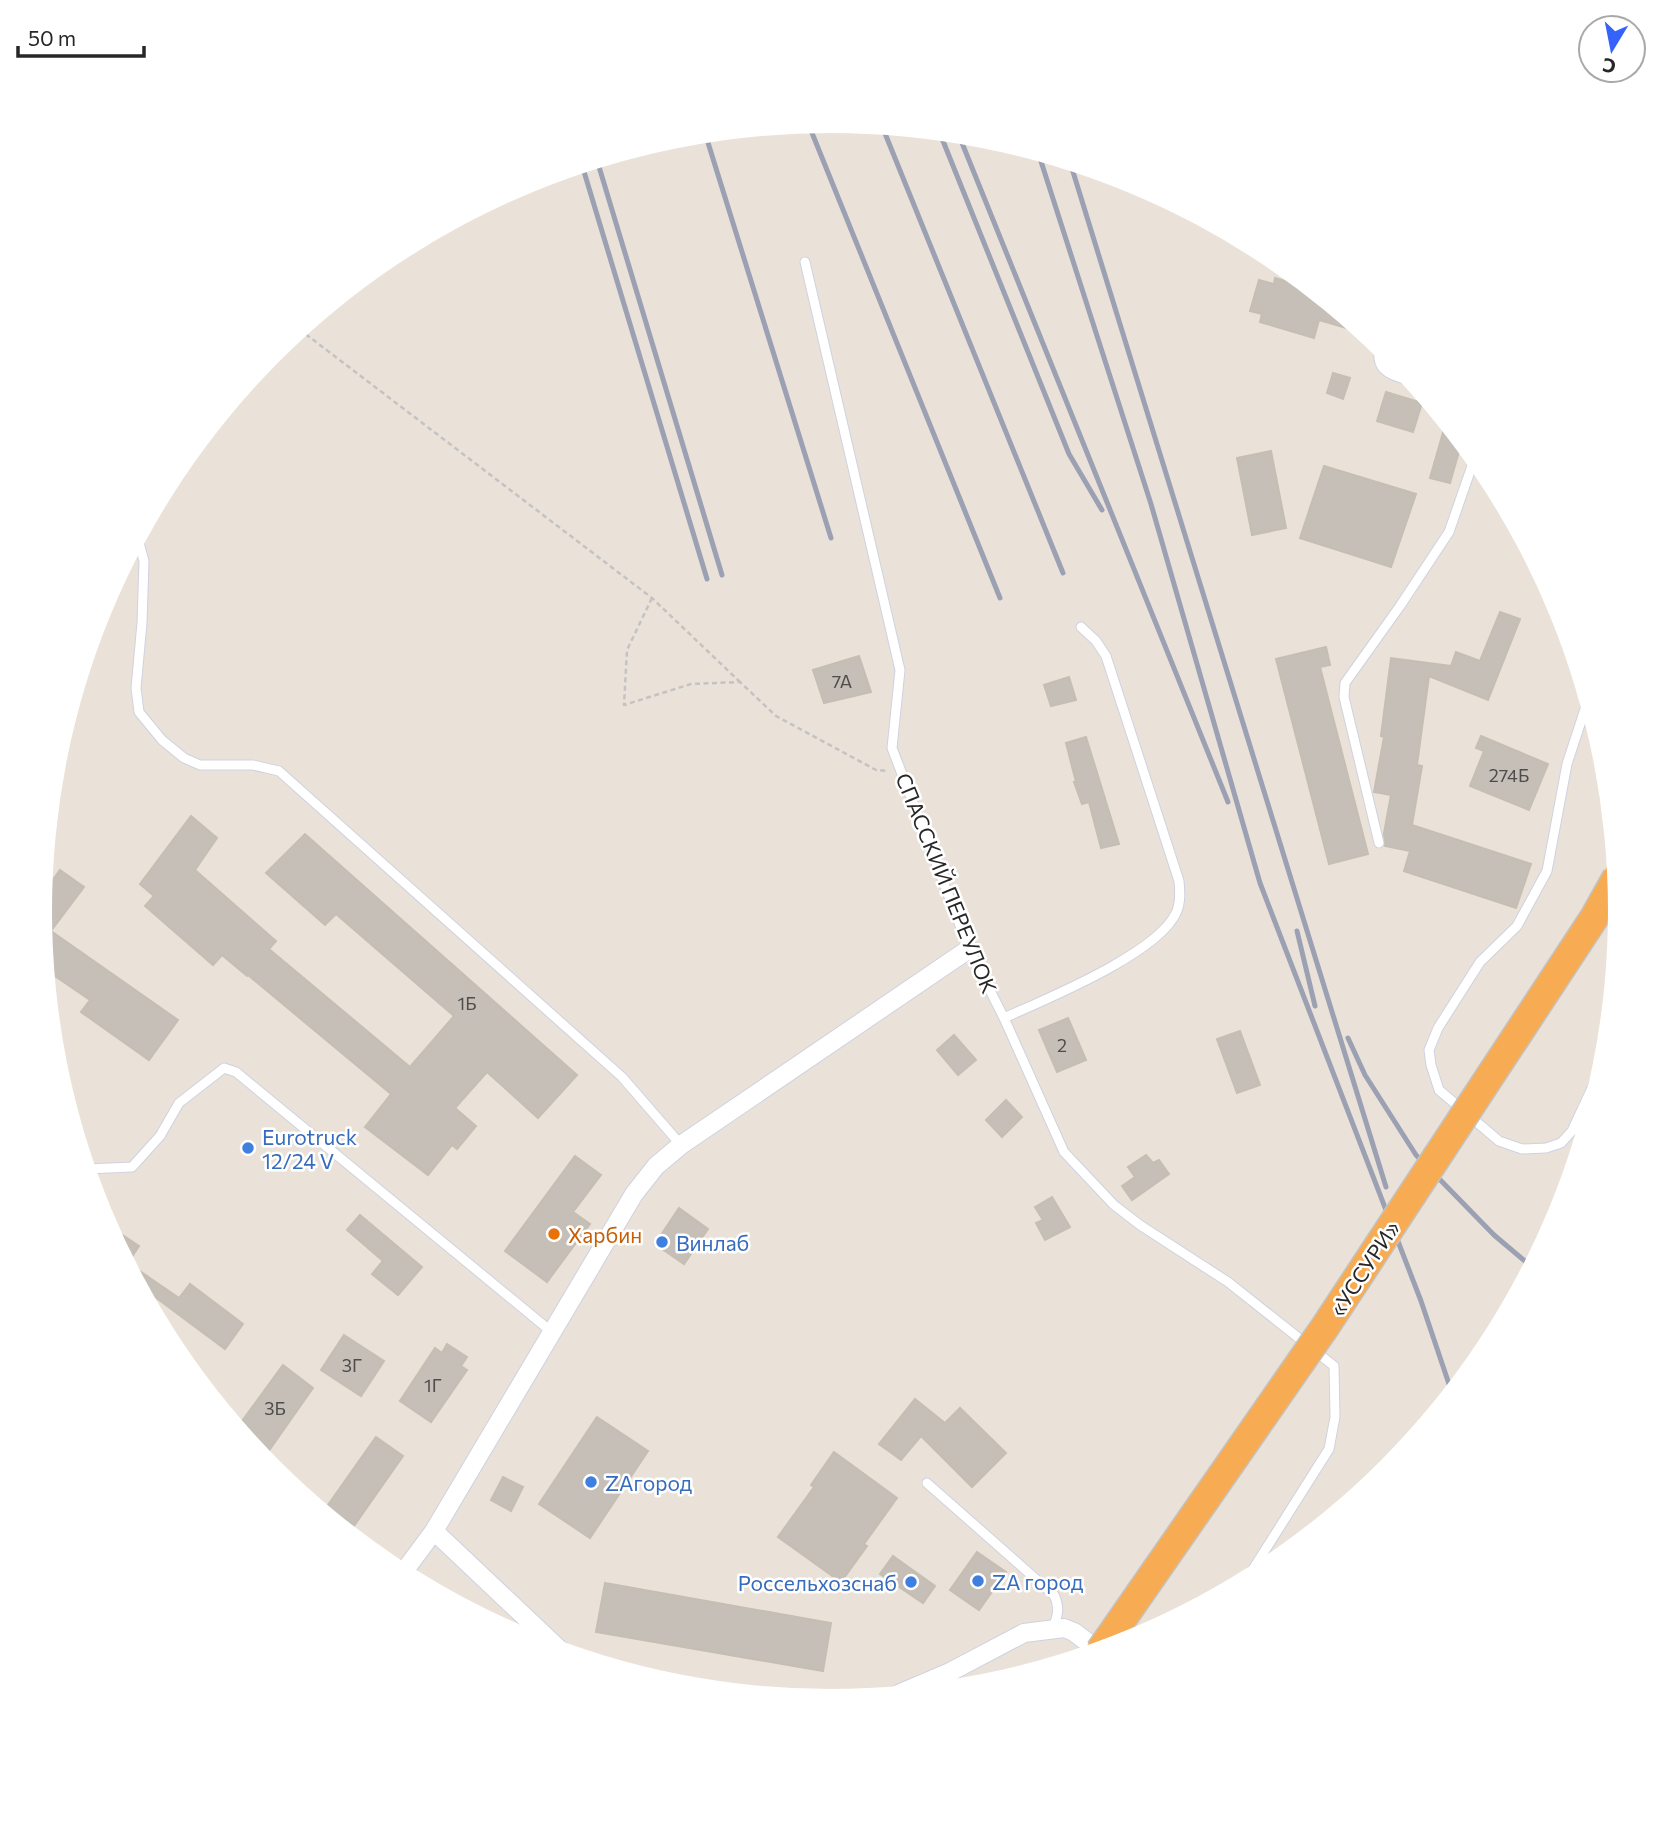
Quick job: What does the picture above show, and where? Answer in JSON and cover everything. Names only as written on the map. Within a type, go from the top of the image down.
[{"type":"highway","name":"«УССУРИ»","points":[[1110,1637],[1325,1327],[1608,894]]},
{"type":"street","points":[[409,1565],[434,1531],[634,1194],[656,1166],[681,1145],[969,949]]},
{"type":"street","points":[[434,1531],[543,1634]]},
{"type":"street","points":[[925,1683],[1024,1633],[1064,1628],[1091,1644]]},
{"type":"lane","name":"СПАССКИЙ ПЕРЕУЛОК","points":[[805,262],[900,670],[891,748],[969,949],[1004,1018],[1065,1152],[1114,1205],[1228,1282],[1334,1366],[1335,1417],[1329,1449],[1258,1561]]},
{"type":"lane","points":[[1377,358],[1381,367],[1393,374]]},
{"type":"lane","points":[[1379,843],[1344,697],[1345,683],[1449,532],[1471,470]]},
{"type":"lane","points":[[141,551],[144,561],[142,623],[136,688],[139,712],[162,740],[184,758],[200,765],[253,765],[279,771],[622,1077],[681,1145]]},
{"type":"lane","name":"СПАССКИЙ ПЕРЕУЛОК","points":[[1004,1018],[1110,967],[1153,939],[1167,927],[1177,912],[1179,881],[1106,656],[1096,641],[1081,627]]},
{"type":"lane","points":[[1583,715],[1567,764],[1547,871],[1541,886],[1517,926],[1480,962],[1438,1028],[1429,1050],[1439,1090],[1499,1141],[1522,1149],[1546,1148],[1561,1143],[1572,1131],[1583,1107]]},
{"type":"lane","points":[[97,1169],[132,1167],[160,1136],[179,1103],[223,1068],[236,1072],[553,1333]]},
{"type":"lane","points":[[927,1483],[1054,1595],[1059,1604],[1053,1628]]},
{"type":"path","points":[[307,336],[652,598],[776,716],[876,770],[901,773]]},
{"type":"path","points":[[652,598],[628,650],[624,705],[691,684],[740,682]]},
{"type":"building","points":[[1275,278],[1287,282],[1345,327],[1319,320],[1314,338],[1260,322],[1262,314],[1250,311],[1259,280],[1274,284]]},
{"type":"building","points":[[1333,373],[1350,378],[1343,399],[1327,393]]},
{"type":"building","points":[[1386,392],[1418,402],[1421,405],[1413,432],[1377,421]]},
{"type":"building","points":[[1443,431],[1459,453],[1450,483],[1430,478]]},
{"type":"building","points":[[1271,451],[1286,528],[1252,535],[1237,458]]},
{"type":"building","points":[[1324,466],[1416,494],[1391,567],[1300,538]]},
{"type":"building","points":[[1500,612],[1520,619],[1488,700],[1429,676],[1417,765],[1422,766],[1412,825],[1531,864],[1516,908],[1404,871],[1410,851],[1385,846],[1384,833],[1391,795],[1374,792],[1384,737],[1381,736],[1391,658],[1451,666],[1456,652],[1480,661]]},
{"type":"building","points":[[1326,647],[1330,665],[1320,667],[1368,854],[1329,864],[1276,659]]},
{"type":"building","points":[[859,656],[871,692],[824,703],[813,670]]},
{"type":"building","points":[[1069,677],[1076,700],[1051,706],[1044,685]]},
{"type":"building","points":[[1481,736],[1548,764],[1529,810],[1470,786],[1484,751],[1476,748]]},
{"type":"building","points":[[1086,737],[1119,844],[1101,848],[1089,802],[1082,804],[1074,782],[1066,743]]},
{"type":"building","points":[[191,816],[217,838],[195,870],[276,941],[269,949],[410,1067],[454,1016],[336,914],[325,925],[266,873],[305,834],[577,1075],[538,1118],[487,1072],[455,1108],[476,1126],[457,1149],[452,1145],[428,1175],[365,1127],[391,1094],[222,955],[213,965],[145,906],[154,896],[140,884]]},
{"type":"building","points":[[60,870],[84,887],[53,929],[52,911],[53,879]]},
{"type":"building","points":[[53,932],[178,1020],[149,1060],[81,1012],[90,1000],[55,976]]},
{"type":"building","points":[[1068,1018],[1086,1060],[1057,1072],[1039,1030]]},
{"type":"building","points":[[1240,1031],[1260,1085],[1237,1093],[1217,1039]]},
{"type":"building","points":[[954,1035],[976,1060],[958,1075],[937,1050]]},
{"type":"building","points":[[1006,1100],[1022,1117],[1002,1137],[986,1120]]},
{"type":"building","points":[[1146,1155],[1153,1163],[1159,1160],[1169,1174],[1132,1200],[1122,1186],[1135,1177],[1128,1167]]},
{"type":"building","points":[[575,1156],[601,1175],[573,1212],[590,1224],[547,1282],[505,1251]]},
{"type":"building","points":[[1052,1197],[1070,1227],[1045,1240],[1036,1223],[1043,1220],[1035,1207]]},
{"type":"building","points":[[679,1208],[708,1229],[684,1264],[655,1244]]},
{"type":"building","points":[[360,1215],[422,1267],[398,1295],[372,1274],[383,1261],[347,1230]]},
{"type":"building","points":[[124,1236],[139,1246],[133,1255]]},
{"type":"building","points":[[143,1273],[179,1298],[190,1284],[243,1324],[225,1349],[156,1297]]},
{"type":"building","points":[[344,1335],[384,1361],[361,1396],[321,1370]]},
{"type":"building","points":[[447,1344],[467,1357],[461,1366],[467,1370],[431,1422],[400,1401],[435,1348],[442,1353]]},
{"type":"building","points":[[283,1365],[313,1388],[270,1450],[243,1420]]},
{"type":"building","points":[[915,1399],[945,1423],[960,1408],[1006,1453],[972,1487],[921,1436],[901,1460],[879,1444]]},
{"type":"building","points":[[597,1417],[648,1451],[590,1538],[539,1504]]},
{"type":"building","points":[[376,1437],[403,1456],[354,1526],[328,1504]]},
{"type":"building","points":[[834,1452],[897,1498],[841,1582],[778,1537],[814,1487],[811,1485]]},
{"type":"building","points":[[503,1477],[523,1487],[511,1511],[491,1500]]},
{"type":"building","name":"ZA город","points":[[977,1552],[1006,1572],[979,1610],[950,1590]]},
{"type":"building","points":[[893,1556],[935,1586],[923,1603],[880,1574]]},
{"type":"building","points":[[605,1583],[831,1623],[823,1671],[596,1632]]},
{"type":"railway","points":[[812,134],[1000,598]]},
{"type":"railway","points":[[886,135],[1063,573]]},
{"type":"railway","points":[[943,142],[1069,454],[1102,510]]},
{"type":"railway","points":[[708,143],[831,538]]},
{"type":"railway","points":[[963,145],[1228,802]]},
{"type":"railway","points":[[1041,163],[1151,504],[1260,883],[1421,1301],[1449,1384]]},
{"type":"railway","points":[[600,168],[722,575]]},
{"type":"railway","points":[[1073,172],[1386,1187]]},
{"type":"railway","points":[[584,173],[707,579]]},
{"type":"railway","points":[[1297,931],[1315,1006]]},
{"type":"railway","points":[[1348,1038],[1365,1075],[1416,1155],[1494,1235],[1525,1261]]},
{"type":"place","name":"Eurotruck 12/24 V","points":[[248,1148]]},
{"type":"place","name":"Харбин","points":[[554,1234]]},
{"type":"place","name":"Винлаб","points":[[662,1242]]},
{"type":"place","name":"ZAгород","points":[[591,1482]]},
{"type":"place","name":"ZA город","points":[[978,1581]]},
{"type":"place","name":"Россельхозснаб","points":[[911,1582]]}]
